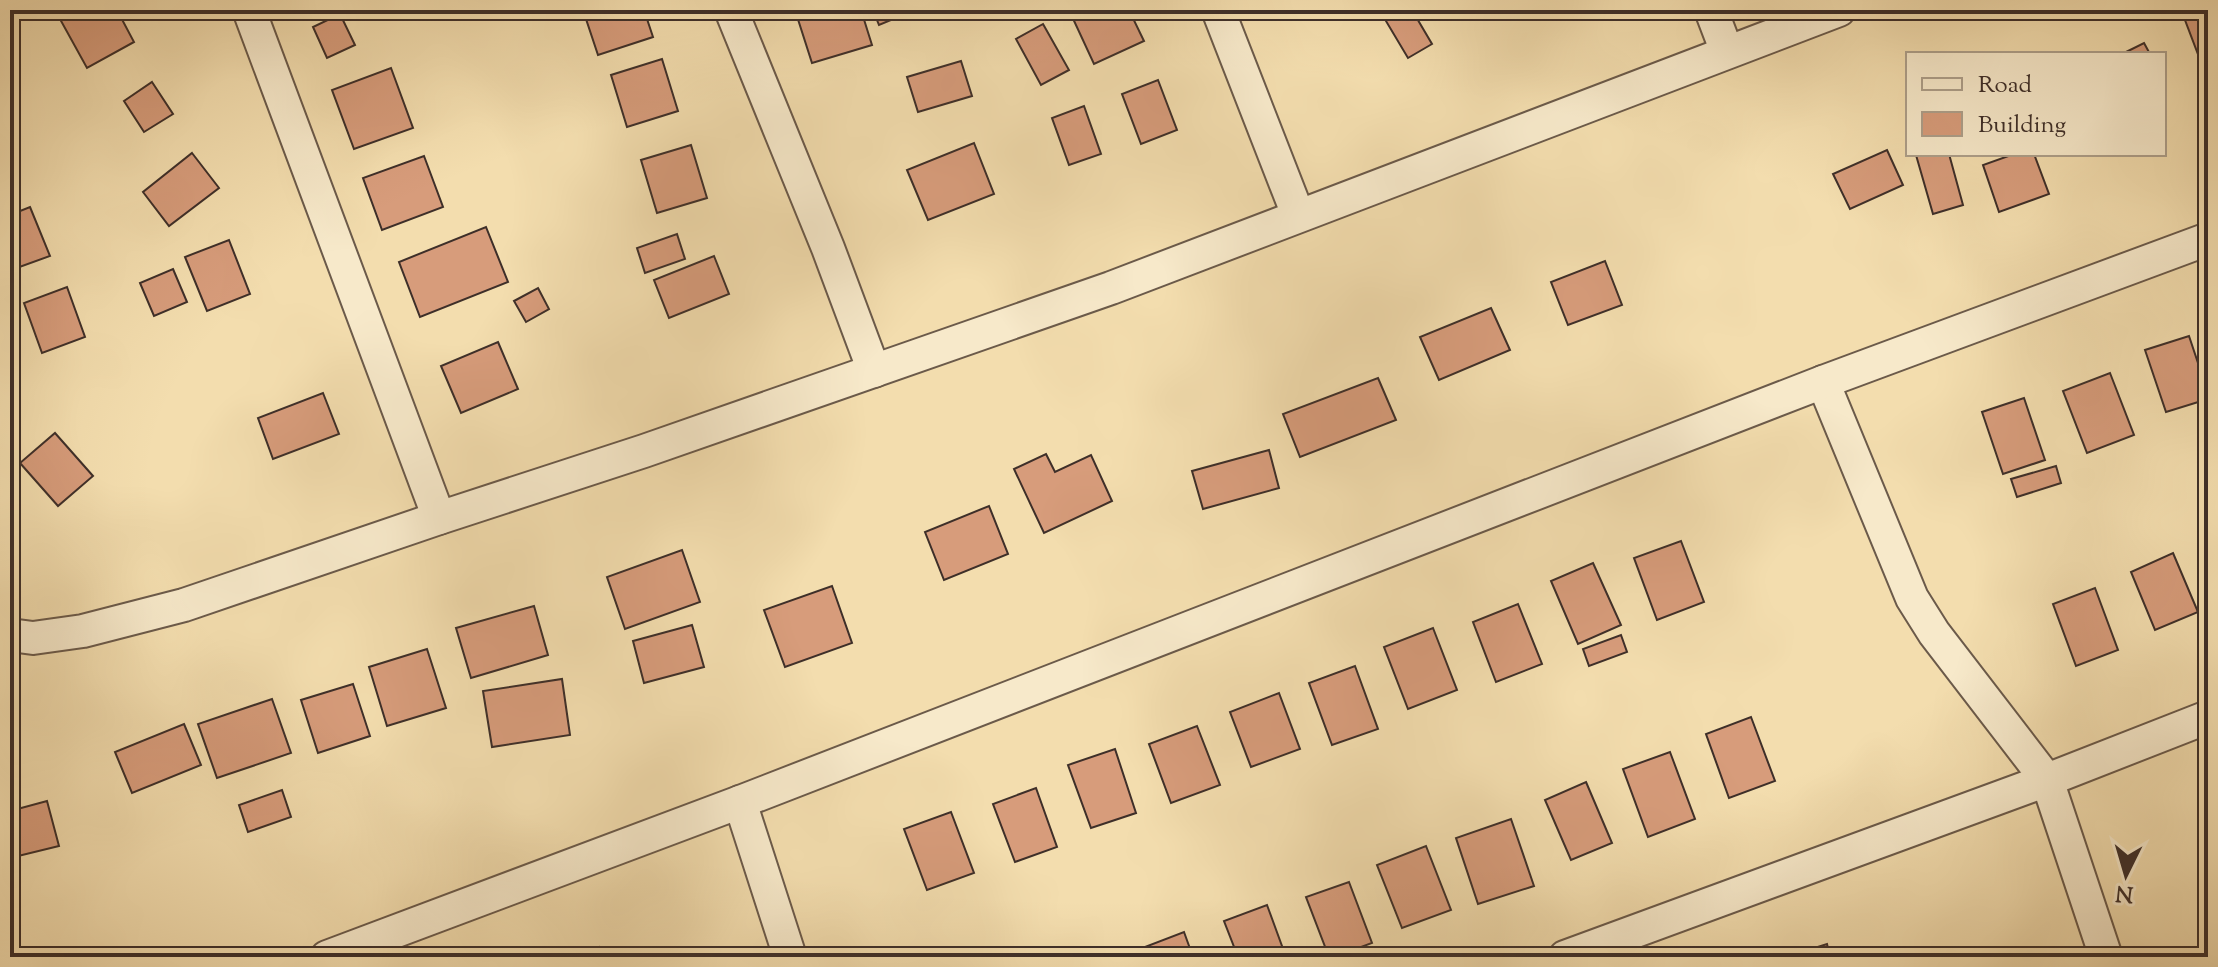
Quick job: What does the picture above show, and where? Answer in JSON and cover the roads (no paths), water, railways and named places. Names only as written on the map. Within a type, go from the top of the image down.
[{"type":"street","points":[[249,10],[439,518]]},
{"type":"street","points":[[731,10],[874,371]]},
{"type":"street","points":[[1218,10],[1298,215]]},
{"type":"street","points":[[1711,10],[1727,52]]},
{"type":"street","points":[[10,635],[33,638],[83,631],[184,605],[644,451],[1111,288],[1839,10]]},
{"type":"street","points":[[327,957],[740,802],[1823,382],[2208,239]]},
{"type":"street","points":[[1823,382],[1912,598],[1934,633],[2047,780],[2106,957]]},
{"type":"street","points":[[1565,957],[2047,780],[2208,717]]},
{"type":"street","points":[[740,802],[790,957]]}]
